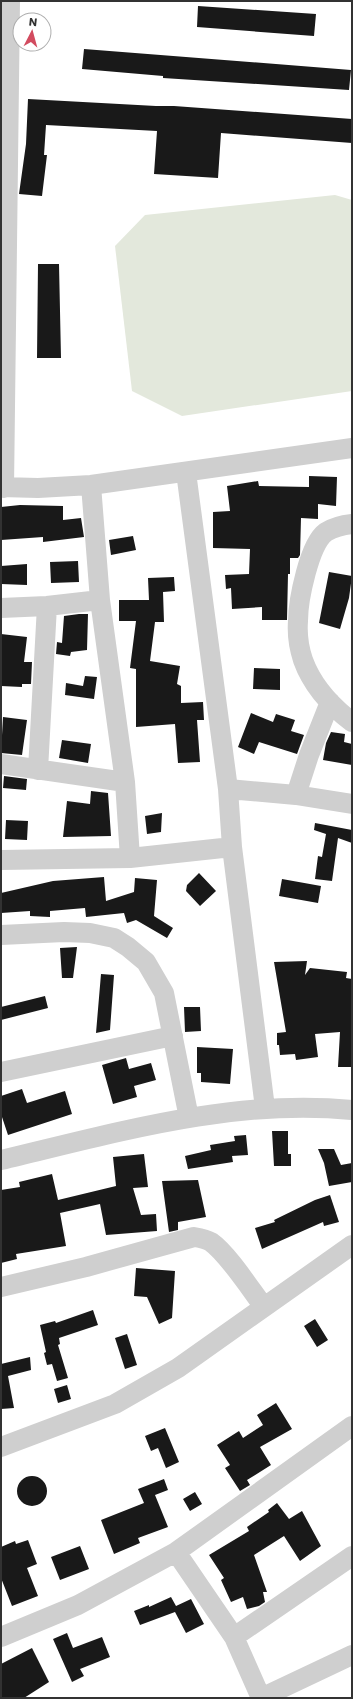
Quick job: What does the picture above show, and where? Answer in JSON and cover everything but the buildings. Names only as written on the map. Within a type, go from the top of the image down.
[{"type":"street","points":[[10,1],[5,93],[3,488],[91,485],[352,448]]},
{"type":"street","points":[[186,472],[228,789],[232,847],[265,1108]]},
{"type":"street","points":[[91,485],[100,600],[125,782],[130,858]]},
{"type":"street","points":[[352,524],[337,526],[325,533],[316,544],[307,571],[299,607],[298,620],[300,648],[308,671],[330,702],[352,722]]},
{"type":"street","points":[[1,608],[47,606],[100,600]]},
{"type":"street","points":[[38,770],[47,606]]},
{"type":"street","points":[[296,795],[309,755],[330,702]]},
{"type":"street","points":[[1,764],[125,782]]},
{"type":"street","points":[[228,789],[296,795],[352,804]]},
{"type":"street","points":[[1,860],[130,858],[232,847]]},
{"type":"street","points":[[1,935],[64,932],[90,933],[114,938],[146,962],[164,993],[189,1118]]},
{"type":"street","points":[[1,1072],[173,1036]]},
{"type":"street","points":[[1,1160],[189,1118],[265,1108],[319,1108],[352,1110]]},
{"type":"street","points":[[1,1287],[86,1267],[194,1236],[213,1243],[225,1256],[264,1307]]},
{"type":"street","points":[[1,1447],[115,1404],[178,1368],[352,1245]]},
{"type":"street","points":[[1,1637],[78,1605],[176,1552],[352,1426]]},
{"type":"street","points":[[176,1552],[234,1637],[261,1698],[352,1655]]},
{"type":"street","points":[[234,1637],[352,1556]]},
{"type":"shaded area","points":[[335,195],[352,200],[352,391],[182,416],[132,391],[115,246],[145,215]]}]
